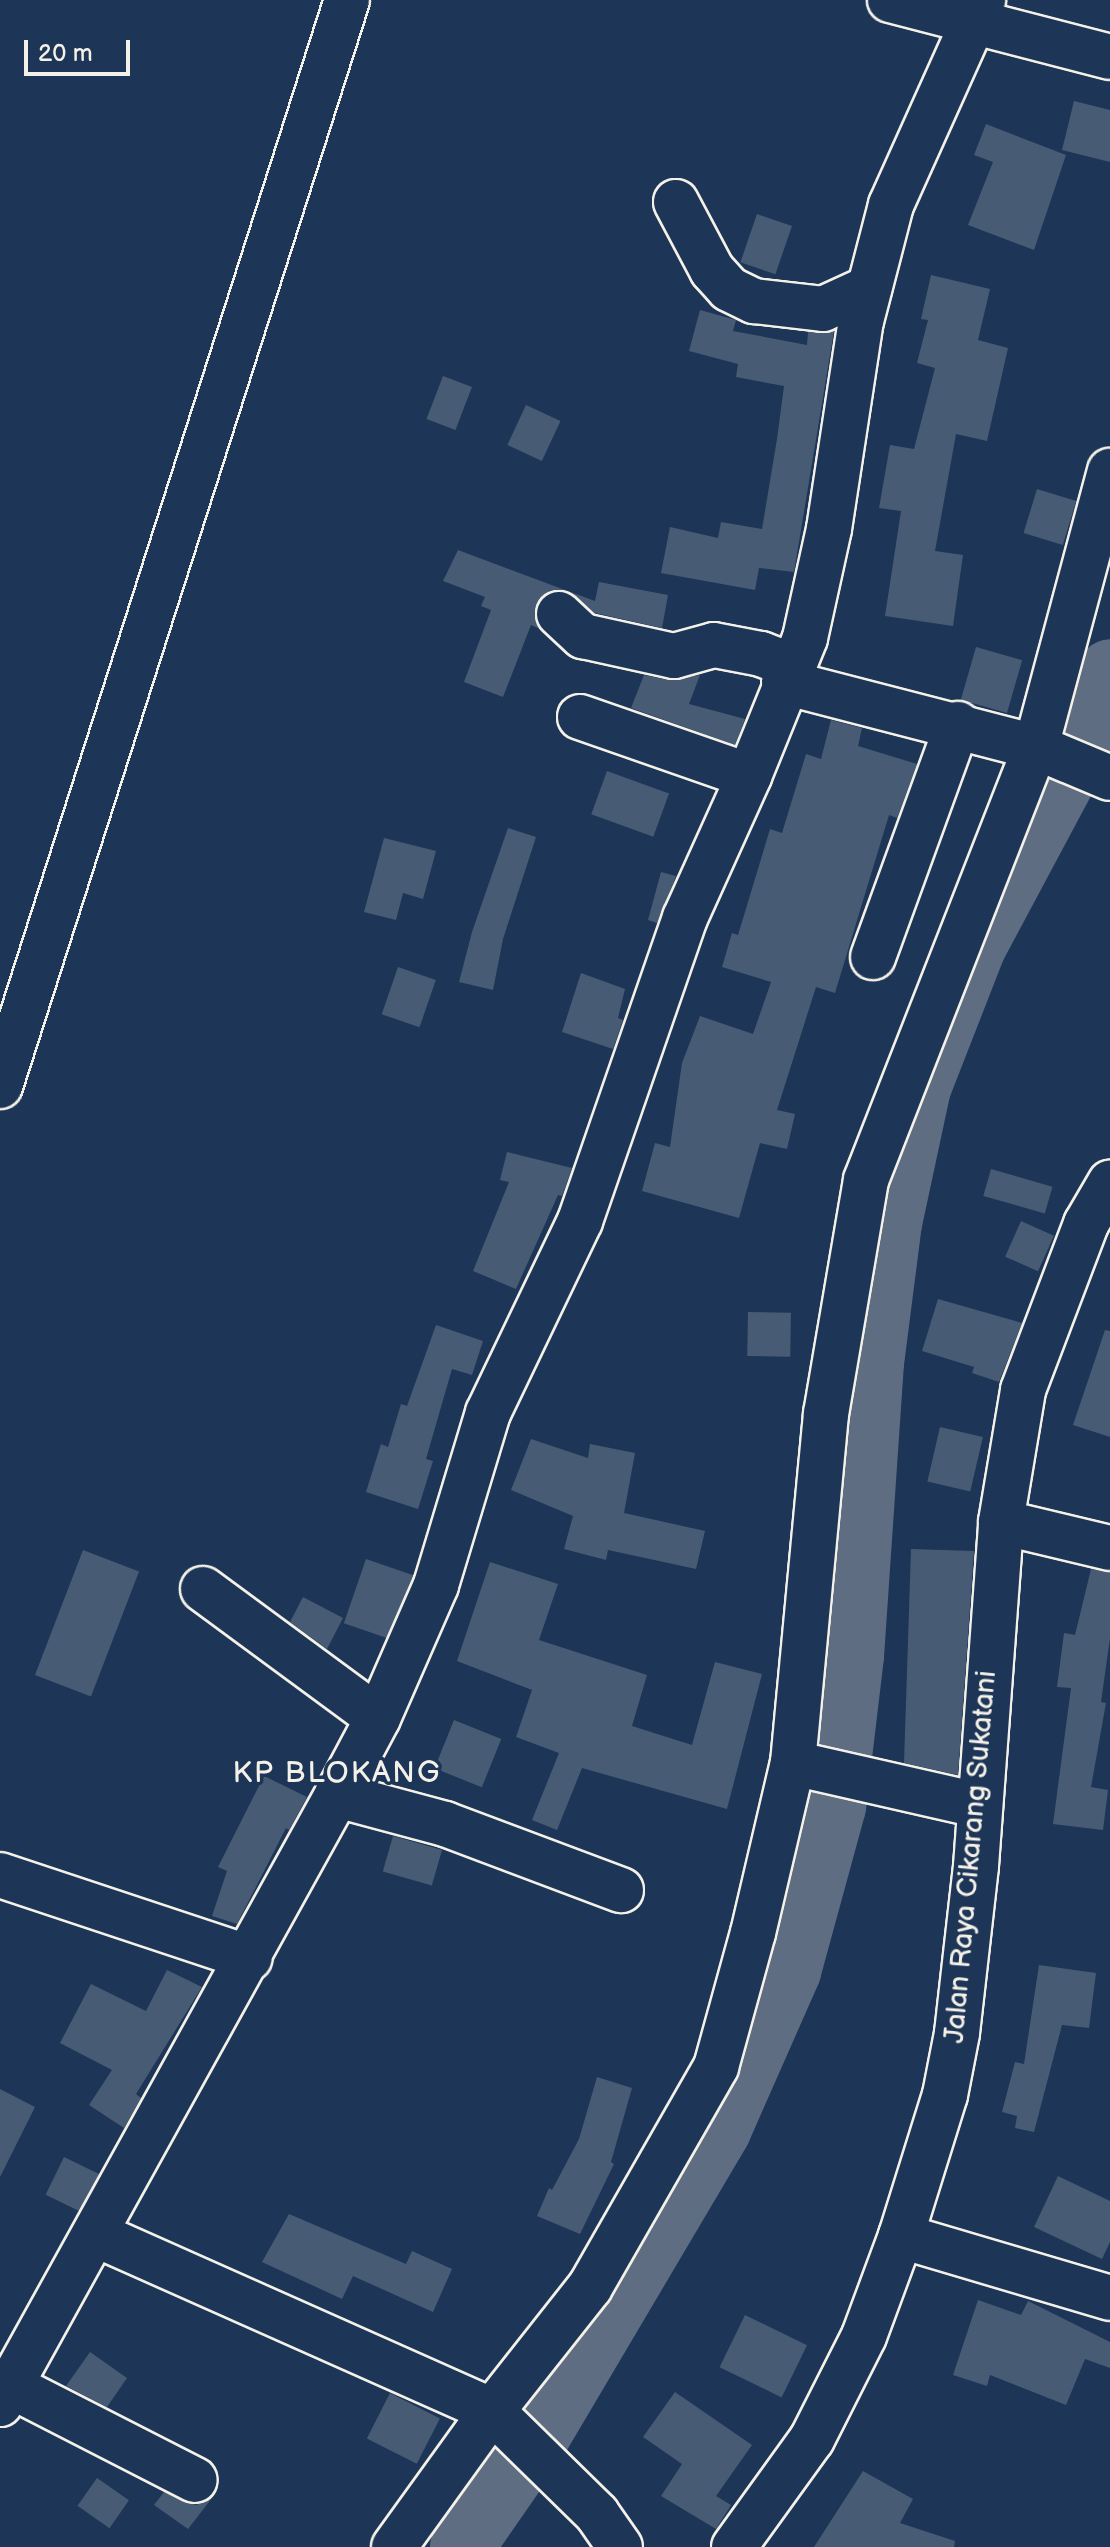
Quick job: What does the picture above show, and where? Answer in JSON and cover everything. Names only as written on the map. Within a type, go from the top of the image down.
[{"type":"street","points":[[0,1086],[347,0]]},
{"type":"street","points":[[890,0],[977,11],[1110,57]]},
{"type":"street","points":[[195,2480],[6,2396],[250,1958],[378,1718],[436,1585],[488,1413],[580,1221],[685,918],[749,776],[805,638],[829,529],[869,288],[891,205],[977,11]]},
{"type":"street","points":[[676,202],[712,270],[729,289],[754,301],[823,309],[869,288]]},
{"type":"street","points":[[394,2547],[504,2421],[590,2287],[716,2067],[802,1766],[826,1414],[866,1180],[1041,749],[1110,471]]},
{"type":"street","points":[[559,614],[583,636],[674,656],[714,645],[761,654],[788,674],[1041,749],[1110,778]]},
{"type":"street","points":[[580,717],[749,776]]},
{"type":"street","points":[[873,957],[958,724]]},
{"type":"street","name":"Jalan Raya Cikarang Sukatani","points":[[734,2547],[812,2439],[864,2336],[901,2236],[945,2095],[957,2033],[976,1866],[978,1805],[1001,1522],[1023,1390],[1086,1224],[1110,1183]]},
{"type":"street","points":[[1001,1522],[1110,1548]]},
{"type":"street","points":[[203,1589],[378,1718]]},
{"type":"street","points":[[802,1766],[978,1805]]},
{"type":"street","points":[[337,1795],[445,1824],[621,1890]]},
{"type":"street","points":[[0,1875],[250,1958]]},
{"type":"street","points":[[95,2234],[504,2421],[608,2530]]},
{"type":"street","points":[[901,2236],[1110,2298]]},
{"type":"building","points":[[1074,101],[1110,110],[1110,162],[1062,150]]},
{"type":"building","points":[[986,124],[1066,155],[1034,250],[968,225],[993,162],[974,155]]},
{"type":"building","points":[[757,214],[792,226],[775,274],[740,262]]},
{"type":"building","points":[[931,275],[990,289],[978,340],[1008,348],[987,441],[956,434],[935,551],[963,555],[953,626],[885,616],[901,511],[879,508],[890,445],[914,449],[935,368],[917,363],[928,320],[921,319]]},
{"type":"building","points":[[700,310],[736,320],[733,331],[807,345],[808,332],[834,331],[794,572],[759,568],[755,590],[661,573],[670,527],[718,538],[721,522],[762,529],[777,439],[784,386],[736,377],[738,364],[689,351]]},
{"type":"building","points":[[443,376],[472,387],[455,430],[427,419]]},
{"type":"building","points":[[526,405],[560,421],[542,461],[507,445]]},
{"type":"building","points":[[1037,489],[1076,501],[1063,545],[1024,533]]},
{"type":"building","points":[[458,550],[565,590],[551,590],[540,598],[535,609],[540,629],[531,625],[503,697],[464,682],[491,610],[481,606],[485,597],[443,581]]},
{"type":"building","points":[[599,582],[668,595],[662,628],[595,613],[565,590],[595,601]]},
{"type":"building","points":[[976,647],[1022,660],[1007,713],[961,700]]},
{"type":"building","points":[[644,675],[669,680],[700,675],[689,704],[745,719],[735,745],[631,708]]},
{"type":"building","points":[[831,720],[862,728],[858,746],[917,764],[897,818],[889,815],[835,993],[816,987],[777,1110],[795,1114],[787,1149],[760,1143],[739,1218],[642,1191],[655,1143],[670,1147],[682,1063],[700,1016],[753,1034],[771,982],[722,967],[732,933],[738,935],[770,829],[782,833],[806,754],[821,759]]},
{"type":"building","points":[[607,771],[669,794],[653,837],[591,814]]},
{"type":"building","points":[[508,828],[536,837],[503,939],[493,990],[459,982],[472,932]]},
{"type":"building","points":[[384,838],[436,851],[423,899],[403,893],[396,920],[364,912]]},
{"type":"building","points":[[661,872],[676,876],[657,923],[648,920]]},
{"type":"building","points":[[398,967],[436,980],[420,1027],[382,1014]]},
{"type":"building","points":[[581,973],[625,989],[618,1018],[623,1020],[613,1049],[562,1032]]},
{"type":"building","points":[[507,1152],[572,1168],[562,1196],[558,1195],[516,1289],[473,1271],[509,1182],[500,1180]]},
{"type":"building","points":[[991,1169],[1053,1187],[1045,1214],[983,1196]]},
{"type":"building","points":[[1021,1221],[1054,1236],[1038,1271],[1005,1257]]},
{"type":"building","points":[[938,1299],[1022,1323],[999,1382],[972,1373],[974,1367],[922,1351]]},
{"type":"building","points":[[748,1312],[791,1313],[790,1357],[747,1356]]},
{"type":"building","points":[[436,1325],[483,1341],[472,1375],[452,1369],[426,1459],[433,1461],[418,1509],[366,1492],[381,1444],[388,1447],[401,1404],[407,1406]]},
{"type":"building","points":[[1105,1330],[1110,1331],[1110,1437],[1073,1425]]},
{"type":"building","points":[[940,1427],[983,1437],[970,1491],[927,1482]]},
{"type":"building","points":[[531,1439],[588,1458],[590,1444],[635,1453],[624,1513],[705,1531],[696,1569],[608,1550],[606,1560],[564,1549],[573,1516],[511,1490]]},
{"type":"building","points":[[911,1549],[974,1551],[958,1775],[904,1763]]},
{"type":"building","points":[[83,1550],[139,1572],[91,1697],[35,1675]]},
{"type":"building","points":[[366,1559],[413,1575],[391,1640],[344,1623]]},
{"type":"building","points":[[490,1562],[558,1584],[539,1640],[647,1675],[632,1726],[692,1745],[715,1662],[762,1674],[727,1809],[582,1768],[557,1830],[532,1820],[559,1753],[516,1737],[532,1690],[457,1661]]},
{"type":"building","points":[[1091,1569],[1110,1572],[1110,1638],[1101,1702],[1106,1703],[1091,1787],[1108,1790],[1103,1830],[1053,1824],[1071,1688],[1057,1687],[1064,1633],[1075,1635]]},
{"type":"building","points":[[303,1597],[343,1618],[327,1649],[290,1622]]},
{"type":"building","points":[[454,1720],[501,1739],[482,1787],[435,1768]]},
{"type":"building","points":[[264,1776],[307,1797],[289,1830],[286,1828],[237,1924],[212,1916],[227,1871],[218,1867]]},
{"type":"building","points":[[393,1836],[442,1850],[432,1886],[383,1872]]},
{"type":"building","points":[[1039,1965],[1096,1973],[1089,2028],[1062,2025],[1034,2132],[1015,2128],[1017,2116],[1002,2112],[1015,2062],[1024,2064]]},
{"type":"building","points":[[167,1970],[202,1987],[136,2094],[141,2098],[124,2128],[89,2105],[112,2070],[60,2043],[91,1984],[146,2011]]},
{"type":"building","points":[[597,2077],[632,2088],[611,2162],[614,2164],[580,2234],[537,2216],[549,2188],[552,2190],[579,2139]]},
{"type":"building","points":[[0,2089],[35,2107],[0,2177]]},
{"type":"building","points":[[64,2157],[99,2174],[81,2212],[46,2195]]},
{"type":"building","points":[[1058,2176],[1110,2201],[1110,2242],[1102,2259],[1034,2227]]},
{"type":"building","points":[[289,2214],[406,2264],[412,2251],[452,2269],[433,2312],[353,2276],[342,2299],[262,2262]]},
{"type":"building","points":[[978,2300],[1021,2315],[1028,2301],[1110,2342],[1110,2368],[1085,2359],[1066,2405],[990,2375],[987,2386],[953,2375]]},
{"type":"building","points":[[745,2315],[807,2345],[782,2397],[720,2367]]},
{"type":"building","points":[[90,2352],[127,2378],[107,2407],[66,2386]]},
{"type":"building","points":[[675,2392],[752,2445],[716,2496],[731,2505],[716,2529],[661,2496],[682,2464],[643,2437]]},
{"type":"building","points":[[390,2393],[440,2418],[417,2464],[367,2438]]},
{"type":"building","points":[[863,2471],[913,2499],[900,2523],[955,2541],[954,2547],[814,2547]]},
{"type":"building","points":[[97,2478],[129,2500],[109,2528],[77,2506]]},
{"type":"building","points":[[164,2492],[196,2505],[212,2498],[188,2529],[154,2505]]},
{"type":"waterway","points":[[462,2547],[534,2443],[719,2130],[789,1971],[834,1807],[852,1656],[872,1363],[890,1223],[919,1088],[974,947],[1077,754],[1110,671]]},
{"type":"district","name":"KP BLOKANG","points":[[337,1773]]}]
